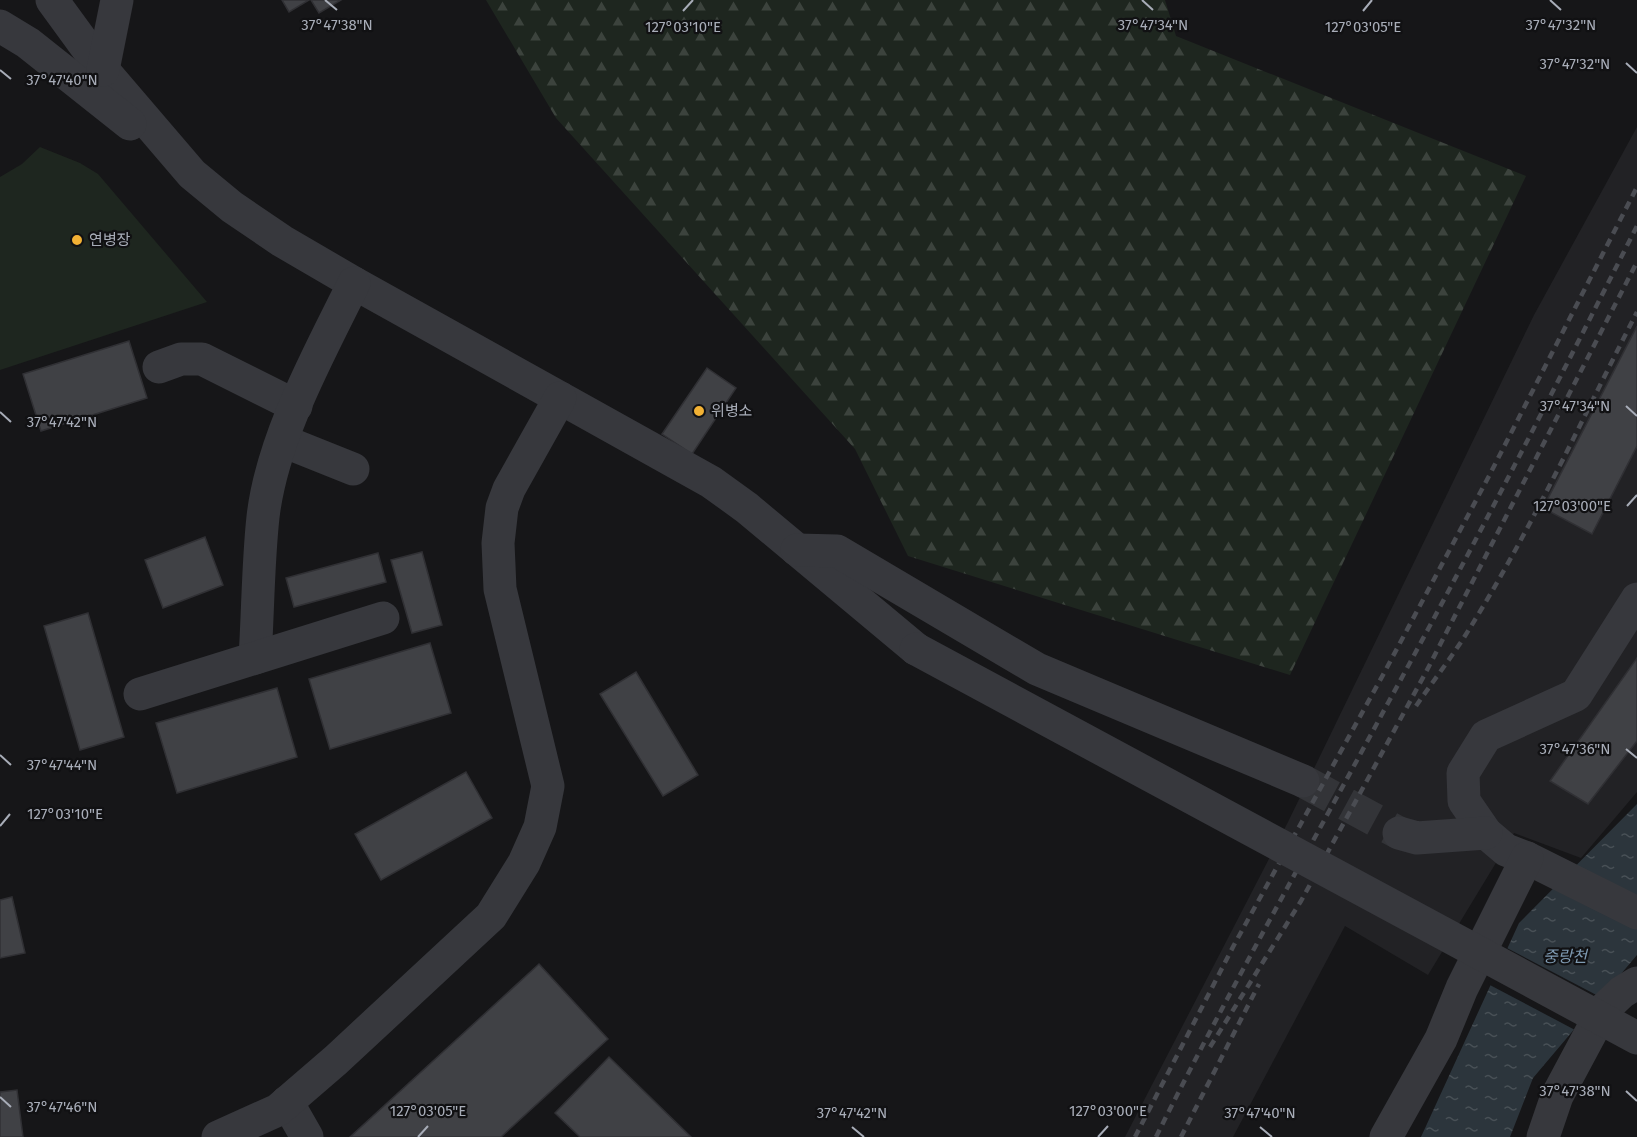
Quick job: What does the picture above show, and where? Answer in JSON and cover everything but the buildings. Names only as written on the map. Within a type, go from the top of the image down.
[{"type":"street","points":[[52,0],[103,70],[192,174]]},
{"type":"street","points":[[103,70],[117,0]]},
{"type":"street","points":[[0,26],[28,43],[232,207],[282,241],[711,482],[916,649],[1637,1038]]},
{"type":"street","points":[[255,658],[263,516],[272,475],[296,406],[354,283]]},
{"type":"street","points":[[159,367],[181,359],[202,359],[296,406]]},
{"type":"street","points":[[218,1137],[278,1110],[345,1052],[491,916],[524,863],[540,827],[548,786],[500,588],[498,543],[502,508],[508,489],[560,398]]},
{"type":"street","points":[[283,441],[353,469]]},
{"type":"street","points":[[797,550],[837,551],[1037,669],[1303,781]]},
{"type":"street","points":[[1637,598],[1576,695],[1486,736],[1463,773],[1464,801],[1486,833],[1506,850],[1637,913]]},
{"type":"street","points":[[140,694],[383,618]]},
{"type":"street","points":[[1399,833],[1417,838],[1486,833]]},
{"type":"street","points":[[1386,1137],[1441,1039],[1462,988],[1534,862]]},
{"type":"street","points":[[1543,1137],[1557,1096],[1604,1010],[1622,992],[1637,983]]},
{"type":"street","points":[[287,1102],[307,1137]]},
{"type":"shaded area","points":[[1637,127],[1637,792],[1581,858],[1514,833],[1428,975],[1345,926],[1233,1137],[1125,1137],[1288,822],[1534,315]]},
{"type":"green space","points":[[486,0],[1165,0],[1176,36],[1526,176],[1290,675],[908,556],[855,449],[556,118]]},
{"type":"green space","name":"연병장","points":[[40,147],[80,163],[98,174],[207,302],[0,370],[0,177],[22,164]]},
{"type":"water","name":"중랑천","points":[[1637,804],[1637,955],[1533,1078],[1510,1137],[1421,1137],[1519,923]]},
{"type":"pier","points":[[1505,947],[1604,999],[1577,1031],[1488,984]]},
{"type":"tunnel","points":[[1303,781],[1399,833]]},
{"type":"railway","points":[[1135,1137],[1234,945],[1384,673],[1489,476],[1637,187]]},
{"type":"railway","points":[[1156,1137],[1241,973],[1483,525],[1637,226]]},
{"type":"railway","points":[[1210,1047],[1301,901],[1426,672],[1637,262]]},
{"type":"railway","points":[[1416,706],[1463,639],[1510,559],[1637,312]]},
{"type":"railway","points":[[1181,1137],[1259,984]]},
{"type":"place","name":"연병장","points":[[77,240]]},
{"type":"place","name":"위병소","points":[[699,411]]}]
